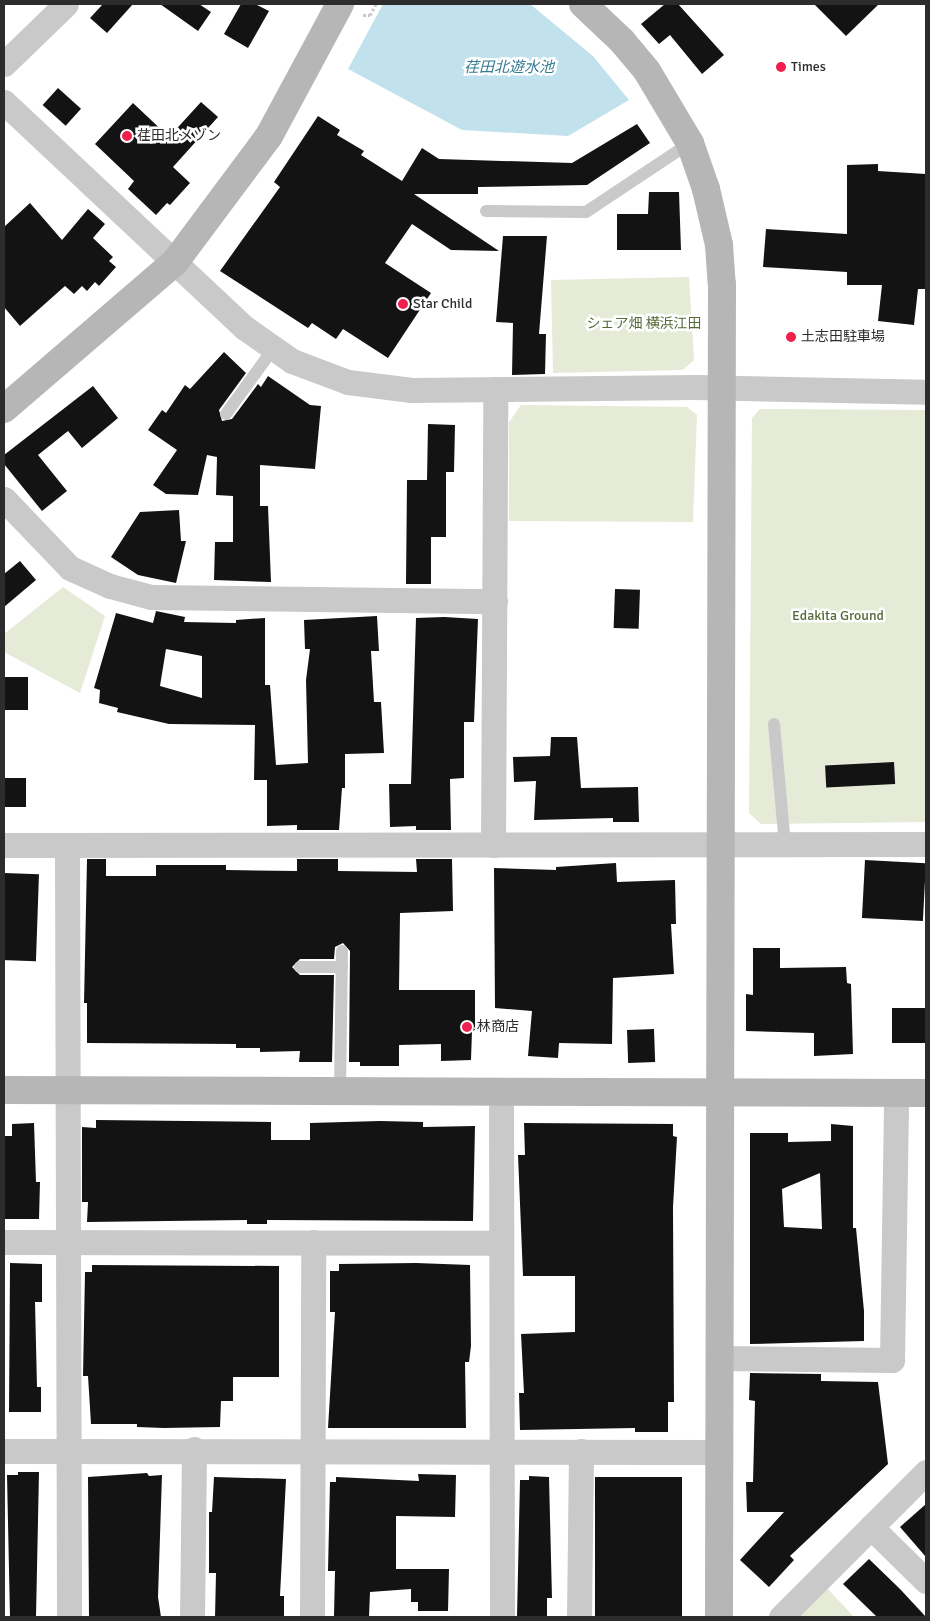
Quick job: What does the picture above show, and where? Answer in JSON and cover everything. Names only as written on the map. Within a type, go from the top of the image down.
[{"type":"street","points":[[4,64],[66,4]]},
{"type":"street","points":[[4,409],[175,262],[269,136],[340,4]]},
{"type":"street","points":[[583,4],[622,40],[647,71],[690,143],[706,189],[719,245],[722,284],[719,1617]]},
{"type":"street","points":[[4,102],[245,328],[292,361],[348,382],[411,390],[722,388],[926,392]]},
{"type":"street","points":[[493,845],[495,389]]},
{"type":"street","points":[[4,499],[70,568],[110,586],[151,597],[495,601]]},
{"type":"street","points":[[4,844],[66,846],[926,844]]},
{"type":"street","points":[[66,846],[65,1242],[69,1451],[69,1617]]},
{"type":"street","points":[[4,1090],[926,1093]]},
{"type":"street","points":[[501,1092],[502,1617]]},
{"type":"street","points":[[720,1358],[892,1360],[896,1093]]},
{"type":"street","points":[[4,1242],[500,1243]]},
{"type":"street","points":[[312,1617],[313,1242]]},
{"type":"street","points":[[192,1617],[194,1450]]},
{"type":"street","points":[[4,1451],[719,1452]]},
{"type":"street","points":[[578,1617],[581,1451]]},
{"type":"street","points":[[781,1617],[926,1472]]},
{"type":"street","points":[[871,1527],[926,1581]]},
{"type":"lane","points":[[486,211],[586,212],[690,143]]},
{"type":"lane","points":[[226,414],[273,349]]},
{"type":"lane","points":[[774,724],[785,844]]},
{"type":"lane","points":[[340,1091],[342,951]]},
{"type":"lane","points":[[300,967],[342,967]]},
{"type":"path","points":[[370,15],[376,4]]},
{"type":"green space","name":"シェア畑 横浜江田","points":[[689,277],[694,360],[683,370],[553,373],[551,280]]},
{"type":"green space","points":[[521,405],[687,407],[697,415],[693,522],[509,521],[509,422]]},
{"type":"green space","name":"Edakita Ground","points":[[760,409],[926,410],[926,822],[761,824],[749,813],[752,418]]},
{"type":"green space","points":[[63,587],[105,616],[80,693],[4,652],[4,634]]},
{"type":"green space","points":[[827,1588],[854,1617],[796,1617]]},
{"type":"water","name":"荏田北遊水池","points":[[383,4],[530,4],[593,56],[629,100],[568,136],[462,130],[348,69]]},
{"type":"building","points":[[103,4],[133,4],[107,33],[90,18]]},
{"type":"building","points":[[160,4],[199,4],[211,12],[198,31]]},
{"type":"building","points":[[241,4],[255,4],[269,11],[248,48],[224,34]]},
{"type":"building","points":[[665,4],[678,4],[724,55],[702,74],[670,35],[659,44],[641,24]]},
{"type":"building","points":[[814,4],[879,4],[846,36]]},
{"type":"building","points":[[58,88],[81,109],[66,126],[43,105]]},
{"type":"building","points":[[201,102],[218,117],[173,167],[190,183],[170,205],[167,203],[156,215],[128,189],[134,181],[95,144],[133,103],[169,137]]},
{"type":"building","points":[[318,116],[340,130],[337,135],[364,151],[361,155],[402,181],[422,148],[439,159],[572,163],[637,124],[650,143],[587,185],[478,187],[478,194],[414,194],[499,251],[451,250],[412,224],[385,263],[431,293],[388,358],[343,329],[336,339],[312,323],[308,328],[220,271],[280,187],[274,182]]},
{"type":"building","points":[[878,164],[878,171],[926,174],[926,289],[918,289],[914,325],[878,321],[882,285],[847,285],[847,272],[763,267],[766,229],[847,234],[847,165]]},
{"type":"building","points":[[649,192],[679,192],[681,250],[617,250],[617,214],[648,214]]},
{"type":"building","points":[[30,203],[62,240],[88,209],[105,224],[93,238],[113,257],[109,261],[116,267],[99,286],[95,282],[87,291],[82,286],[74,294],[65,286],[20,326],[4,307],[4,227]]},
{"type":"building","points":[[503,236],[547,236],[539,334],[546,334],[545,374],[512,375],[513,323],[496,322]]},
{"type":"building","points":[[224,352],[246,373],[219,410],[222,421],[232,419],[258,384],[261,387],[268,376],[310,405],[321,406],[315,469],[260,465],[260,506],[268,506],[271,582],[214,580],[215,542],[233,542],[233,496],[216,495],[217,457],[207,455],[198,495],[166,494],[153,485],[177,450],[148,430],[162,410],[166,413],[185,385],[190,389]]},
{"type":"building","points":[[93,386],[118,418],[82,448],[68,431],[38,455],[67,491],[42,511],[4,464],[4,455]]},
{"type":"building","points":[[428,424],[455,425],[454,472],[446,472],[446,537],[431,537],[431,584],[406,584],[407,480],[427,480]]},
{"type":"building","points":[[179,510],[181,541],[186,541],[176,583],[138,575],[111,557],[140,512]]},
{"type":"building","points":[[20,561],[36,580],[4,607],[4,574]]},
{"type":"building","points":[[615,589],[640,590],[639,629],[614,628]]},
{"type":"building","points":[[156,611],[185,617],[184,622],[236,623],[236,620],[265,618],[265,685],[270,685],[276,765],[308,763],[306,680],[310,649],[305,649],[304,620],[377,616],[379,651],[371,651],[374,702],[381,702],[384,753],[345,754],[345,788],[342,788],[339,830],[297,830],[297,825],[267,826],[267,780],[254,780],[255,725],[169,724],[117,712],[118,708],[99,703],[100,690],[94,688],[116,613],[153,623]],"holes":[[[166,649],[202,656],[202,698],[160,686]]]},
{"type":"building","points":[[416,618],[478,619],[474,722],[464,722],[464,778],[450,779],[451,830],[416,830],[416,826],[390,827],[389,784],[411,784]]},
{"type":"building","points":[[4,677],[28,677],[28,710],[4,710]]},
{"type":"building","points":[[551,737],[577,737],[581,788],[638,787],[639,822],[613,822],[613,818],[534,820],[536,781],[514,782],[513,757],[550,756]]},
{"type":"building","points":[[894,762],[895,784],[826,788],[825,766]]},
{"type":"building","points":[[4,778],[26,778],[26,807],[4,807]]},
{"type":"building","points":[[87,859],[106,859],[106,876],[156,876],[156,865],[226,865],[226,870],[297,871],[297,859],[338,859],[338,871],[417,872],[416,859],[452,859],[453,911],[400,913],[399,990],[475,990],[475,1030],[472,1031],[471,1060],[441,1061],[441,1044],[399,1045],[399,1066],[360,1066],[360,1062],[349,1062],[350,951],[343,943],[335,947],[334,959],[300,959],[292,967],[300,975],[334,975],[332,1062],[299,1062],[300,1051],[260,1052],[260,1048],[236,1048],[236,1044],[87,1043],[87,1003],[84,1003]]},
{"type":"building","points":[[865,860],[926,863],[923,921],[862,918]]},
{"type":"building","points":[[616,863],[617,882],[675,880],[676,924],[671,924],[674,974],[613,978],[612,1044],[559,1043],[558,1058],[528,1056],[532,1011],[495,1008],[494,868],[556,870],[556,867]]},
{"type":"building","points":[[4,873],[39,874],[36,961],[4,960]]},
{"type":"building","points":[[753,948],[780,948],[780,968],[846,967],[847,983],[851,984],[853,1054],[814,1056],[814,1033],[746,1031],[746,994],[753,995]]},
{"type":"building","points":[[892,1008],[926,1008],[926,1043],[892,1043]]},
{"type":"building","points":[[654,1029],[655,1062],[628,1063],[627,1030]]},
{"type":"building","points":[[96,1120],[271,1122],[271,1140],[310,1140],[310,1123],[380,1121],[423,1122],[423,1127],[475,1126],[473,1221],[267,1220],[267,1224],[247,1224],[247,1220],[87,1222],[88,1202],[82,1202],[82,1127],[96,1128]]},
{"type":"building","points":[[34,1123],[36,1182],[40,1182],[39,1219],[4,1219],[4,1136],[12,1136],[12,1124]]},
{"type":"building","points":[[524,1123],[673,1124],[673,1136],[677,1137],[673,1207],[674,1402],[668,1402],[668,1432],[635,1432],[635,1428],[520,1430],[519,1393],[524,1393],[521,1334],[575,1332],[575,1276],[523,1276],[518,1155],[525,1155]]},
{"type":"building","points":[[831,1124],[853,1126],[853,1228],[856,1228],[864,1311],[864,1341],[750,1344],[750,1133],[788,1133],[788,1142],[831,1141]],"holes":[[[820,1173],[822,1229],[784,1227],[782,1189]]]},
{"type":"building","points":[[10,1263],[42,1264],[42,1302],[35,1302],[37,1387],[41,1387],[41,1412],[9,1412]]},
{"type":"building","points":[[416,1263],[470,1265],[471,1346],[469,1362],[465,1362],[466,1428],[328,1428],[335,1312],[330,1312],[330,1271],[339,1271],[339,1264]]},
{"type":"building","points":[[92,1265],[279,1266],[279,1377],[233,1377],[233,1401],[221,1401],[220,1427],[164,1428],[137,1427],[137,1424],[91,1424],[88,1376],[83,1376],[85,1272],[92,1272]]},
{"type":"building","points":[[750,1373],[821,1374],[821,1381],[878,1382],[888,1464],[790,1556],[794,1560],[769,1587],[740,1560],[784,1512],[747,1512],[746,1482],[753,1482],[755,1401],[749,1400]]},
{"type":"building","points":[[18,1472],[39,1472],[36,1617],[10,1617],[7,1475],[18,1475]]},
{"type":"building","points":[[147,1473],[149,1476],[162,1475],[158,1597],[161,1617],[89,1617],[88,1477]]},
{"type":"building","points":[[418,1474],[456,1475],[455,1517],[396,1516],[396,1569],[449,1569],[448,1611],[418,1611],[418,1602],[411,1602],[411,1589],[370,1592],[369,1617],[334,1616],[335,1571],[328,1571],[330,1482],[336,1482],[336,1477],[419,1481]]},
{"type":"building","points":[[529,1476],[549,1477],[552,1598],[547,1598],[547,1617],[517,1617],[520,1480],[529,1480]]},
{"type":"building","points":[[214,1477],[286,1479],[280,1596],[284,1596],[284,1617],[215,1617],[216,1573],[209,1573],[209,1512],[212,1512]]},
{"type":"building","points":[[595,1477],[682,1477],[682,1617],[595,1617]]},
{"type":"building","points":[[926,1504],[926,1557],[900,1527]]},
{"type":"building","points":[[869,1559],[926,1617],[877,1617],[843,1584]]},
{"type":"place","name":"Times","points":[[781,67]]},
{"type":"place","name":"荏田北メゾン","points":[[127,136]]},
{"type":"place","name":"Star Child","points":[[403,304]]},
{"type":"place","name":"土志田駐車場","points":[[791,337]]},
{"type":"place","name":"林商店","points":[[467,1027]]}]
